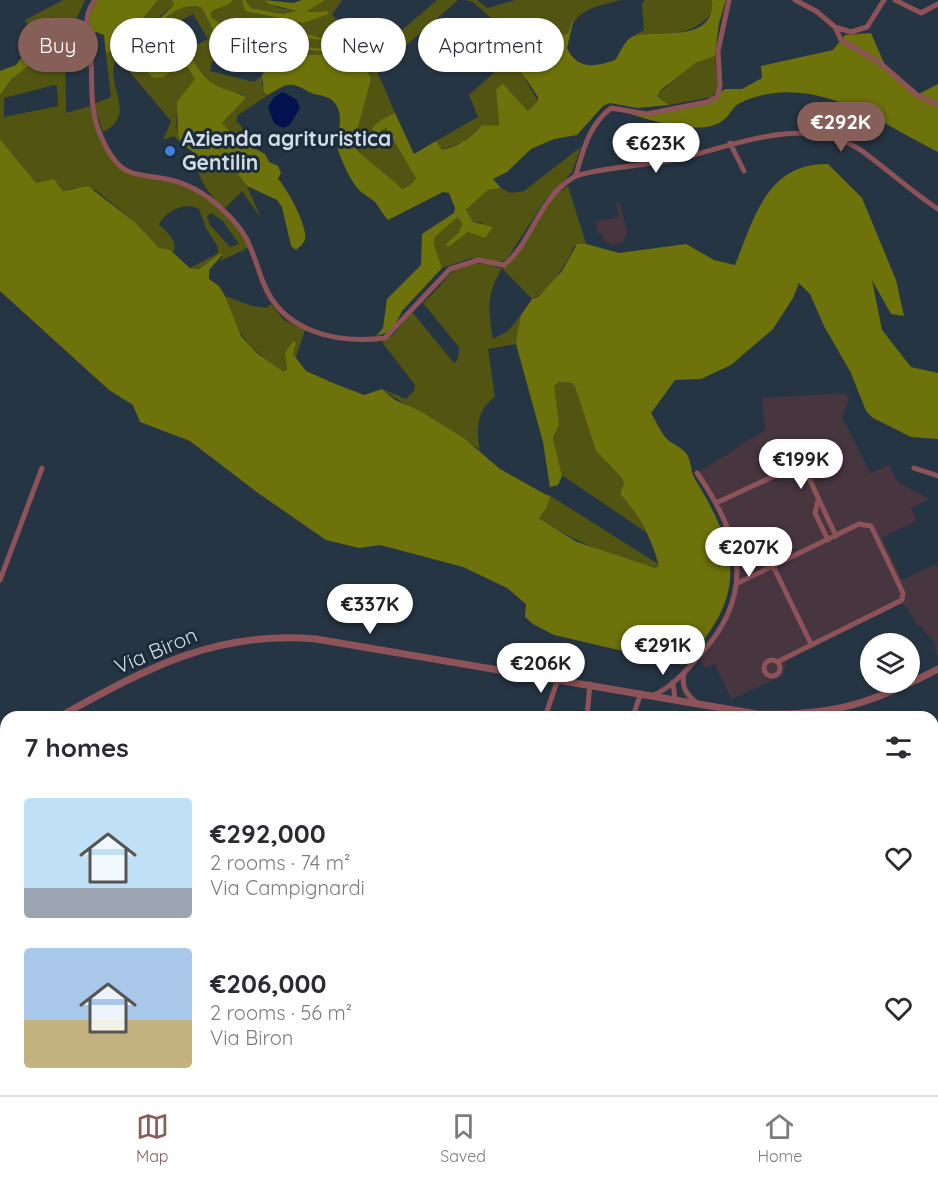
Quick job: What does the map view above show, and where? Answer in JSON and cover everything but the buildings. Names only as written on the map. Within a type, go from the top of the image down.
[{"type":"street","points":[[94,0],[86,20],[93,108],[116,162],[129,172],[193,186],[222,209],[252,247],[263,282],[281,315],[315,331],[349,339],[384,339],[450,268],[478,260],[502,265],[509,261],[551,196],[576,176],[671,160],[730,143],[786,135],[829,136],[861,151],[891,176],[938,209]]},
{"type":"street","points":[[576,176],[586,141],[604,114],[611,108],[647,114],[707,102],[717,97],[720,86],[719,43],[729,0]]},
{"type":"street","points":[[795,0],[816,11],[836,27],[851,32],[867,27],[884,0]]},
{"type":"street","points":[[895,0],[921,14],[938,4]]},
{"type":"street","points":[[836,27],[841,40],[880,63],[917,95],[938,105]]},
{"type":"street","points":[[730,143],[744,171]]},
{"type":"street","points":[[798,465],[799,456],[805,453],[811,454],[816,465],[813,470],[806,472]]},
{"type":"street","points":[[798,465],[806,472],[836,536]]},
{"type":"street","points":[[716,503],[798,465]]},
{"type":"street","points":[[0,580],[42,468]]},
{"type":"street","points":[[914,468],[938,476]]},
{"type":"street","points":[[654,695],[674,682],[684,672],[726,623],[738,583],[732,539],[716,503],[698,473]]},
{"type":"street","points":[[818,500],[815,513],[828,540]]},
{"type":"street","points":[[738,583],[860,524],[871,526],[903,597],[898,603],[777,662]]},
{"type":"street","points":[[773,566],[811,644]]},
{"type":"street","name":"Via Biron","points":[[70,711],[169,659],[208,646],[255,638],[316,639],[741,711]]},
{"type":"street","name":"Via Biron","points":[[825,711],[865,704],[938,669]]},
{"type":"street","points":[[675,699],[683,686],[684,672]]},
{"type":"street","points":[[547,711],[558,679]]},
{"type":"street","points":[[674,682],[675,699]]},
{"type":"street","points":[[588,711],[590,684]]},
{"type":"street","points":[[683,686],[689,697],[697,703]]},
{"type":"street","points":[[635,711],[641,693]]},
{"type":"shaded area","points":[[63,0],[85,0],[77,18],[29,18]]},
{"type":"shaded area","points":[[97,0],[158,0],[143,18],[110,18],[110,51],[106,54],[104,35],[98,33],[98,18],[88,18]]},
{"type":"shaded area","points":[[158,0],[172,0],[174,4],[158,18],[143,18]]},
{"type":"shaded area","points":[[172,0],[233,0],[211,13],[212,18],[209,18],[209,22],[202,8],[194,6],[178,10],[166,18],[160,18],[174,4]]},
{"type":"shaded area","points":[[233,0],[242,0],[246,11],[279,18],[212,18],[211,13]]},
{"type":"shaded area","points":[[242,0],[245,0],[251,8],[282,14],[296,11],[269,4],[265,0],[293,3],[302,0],[325,0],[306,12],[328,11],[329,14],[309,21],[309,18],[279,18],[245,11]]},
{"type":"shaded area","points":[[245,0],[265,0],[279,8],[297,11],[282,14],[251,8]]},
{"type":"shaded area","points":[[325,0],[342,0],[332,15],[335,18],[321,18],[321,38],[309,35],[309,20],[328,11],[305,12]]},
{"type":"shaded area","points":[[437,0],[458,0],[437,18],[418,18],[418,35],[406,46],[406,27]]},
{"type":"shaded area","points":[[466,0],[477,0],[487,8],[516,0],[621,0],[589,9],[577,18],[568,33],[564,35],[564,18],[491,18],[473,2]]},
{"type":"shaded area","points":[[645,0],[712,0],[713,11],[697,26],[688,30],[667,35],[633,36],[644,30],[642,4]]},
{"type":"shaded area","points":[[712,0],[726,0],[719,23],[715,56],[697,62],[661,90],[657,96],[669,105],[637,108],[610,103],[603,106],[577,135],[554,139],[531,149],[507,172],[493,179],[501,188],[488,190],[466,210],[473,222],[493,227],[485,238],[468,232],[448,247],[446,244],[459,232],[462,224],[458,217],[435,237],[434,244],[442,268],[402,311],[395,325],[386,333],[376,336],[383,328],[387,299],[421,265],[422,234],[454,213],[455,208],[449,193],[443,192],[388,220],[375,202],[356,187],[350,177],[338,150],[340,114],[334,102],[292,85],[284,86],[268,95],[264,92],[264,72],[309,72],[309,55],[321,54],[321,72],[368,72],[371,80],[353,145],[402,189],[416,178],[386,128],[381,130],[383,150],[374,137],[372,129],[382,120],[395,113],[414,154],[436,141],[442,150],[448,149],[464,141],[482,125],[499,126],[496,89],[503,84],[528,111],[538,101],[538,97],[521,72],[564,72],[564,34],[568,33],[574,18],[567,48],[576,60],[587,65],[594,65],[615,60],[624,44],[632,37],[693,30],[704,24],[710,14]]},
{"type":"shaded area","points":[[186,7],[202,8],[209,22],[209,72],[254,82],[262,76],[262,85],[268,95],[238,115],[236,121],[245,130],[250,145],[236,138],[222,123],[245,99],[241,94],[225,92],[212,83],[197,67],[197,45],[208,39],[197,18],[193,14],[186,18],[166,18]]},
{"type":"shaded area","points":[[871,33],[887,70],[917,95],[938,84],[938,152],[857,109],[813,95],[791,92],[768,94],[745,101],[738,104],[722,121],[698,128],[668,124],[611,108],[641,113],[707,102],[725,89],[742,89],[762,78],[761,66],[833,50],[845,35]]},
{"type":"shaded area","points":[[309,35],[321,38],[321,40],[309,38]]},
{"type":"shaded area","points":[[309,38],[321,39],[321,50],[309,49]]},
{"type":"shaded area","points":[[309,48],[321,49],[321,51],[309,50]]},
{"type":"shaded area","points":[[309,49],[321,50],[321,54],[309,55]]},
{"type":"shaded area","points":[[110,51],[110,72],[114,72],[120,107],[119,116],[114,125],[103,132],[94,104],[111,97],[106,54]]},
{"type":"shaded area","points":[[715,56],[718,88],[712,97],[669,105],[657,95],[697,61]]},
{"type":"shaded area","points":[[18,62],[18,72],[21,72],[0,95],[0,71]]},
{"type":"shaded area","points":[[197,67],[211,82],[246,98],[222,123],[236,138],[265,154],[269,162],[278,166],[281,173],[278,179],[296,208],[305,233],[304,242],[296,250],[291,246],[282,207],[277,200],[247,186],[231,165],[198,156],[181,143],[178,135],[177,102],[195,79],[191,72],[197,72]]},
{"type":"shaded area","points":[[20,72],[65,72],[66,113],[90,106],[103,143],[120,167],[127,172],[193,188],[229,217],[250,247],[218,262],[223,257],[219,254],[198,269],[191,268],[218,253],[218,247],[206,228],[199,209],[188,206],[176,209],[166,215],[159,224],[173,240],[174,252],[159,248],[136,223],[96,190],[75,188],[63,191],[54,179],[36,183],[0,139],[0,95]],"holes":[[[57,86],[58,106],[4,117],[4,98]],[[211,213],[222,220],[239,244],[230,247],[210,225],[207,216]]]},
{"type":"shaded area","points":[[130,72],[157,72],[163,77],[171,72],[191,72],[195,79],[182,101],[177,116],[176,124],[181,143],[174,136],[163,140],[171,121]]},
{"type":"shaded area","points":[[147,72],[171,72],[163,77],[154,78]]},
{"type":"shaded area","points":[[369,72],[377,72],[395,113],[372,129],[374,137],[381,148],[381,130],[385,128],[416,177],[410,185],[401,189],[353,145],[371,80]]},
{"type":"shaded area","points":[[495,72],[526,72],[525,79],[538,101],[529,112],[503,85],[496,89],[499,127],[482,125],[463,142],[442,150],[436,141],[478,117],[469,95]]},
{"type":"shaded area","points":[[283,92],[296,99],[300,108],[290,125],[283,128],[274,123],[268,107],[274,97]]},
{"type":"shaded area","points":[[0,139],[36,183],[54,179],[63,191],[88,186],[136,223],[159,248],[170,250],[190,268],[199,269],[219,254],[223,254],[209,270],[209,279],[219,286],[225,296],[241,336],[257,353],[284,372],[287,369],[285,353],[293,341],[296,343],[293,354],[306,371],[364,395],[382,389],[395,400],[420,411],[465,439],[500,469],[550,497],[546,509],[539,518],[543,521],[577,542],[655,568],[659,566],[649,537],[639,518],[620,494],[624,483],[622,478],[596,451],[572,383],[559,382],[554,386],[559,424],[553,439],[562,476],[558,485],[550,487],[543,442],[516,344],[521,315],[532,299],[538,297],[562,271],[577,244],[586,244],[619,253],[686,244],[714,260],[735,265],[757,212],[777,183],[790,173],[807,166],[828,164],[862,198],[896,280],[904,316],[891,314],[872,280],[882,330],[911,367],[938,373],[938,439],[911,437],[873,418],[866,411],[851,373],[824,326],[810,294],[799,283],[793,298],[773,329],[731,365],[701,379],[675,380],[651,413],[665,437],[688,456],[693,476],[722,531],[728,554],[730,575],[727,596],[718,618],[704,640],[683,665],[554,635],[525,617],[526,604],[507,588],[463,567],[380,545],[359,548],[326,540],[258,493],[190,441],[140,422],[133,405],[109,390],[0,291]]},
{"type":"shaded area","points":[[581,147],[572,172],[545,200],[507,259],[500,262],[472,258],[442,268],[434,244],[435,237],[458,217],[462,224],[459,232],[447,244],[469,232],[476,235],[483,223],[473,222],[467,216],[466,210],[488,190],[501,188],[511,193],[524,191]]},
{"type":"shaded area","points":[[198,156],[231,165],[247,186],[261,218],[242,191],[225,208],[220,204],[200,177]]},
{"type":"shaded area","points":[[568,186],[586,244],[574,246],[557,276],[538,296],[532,299],[502,268],[493,286],[489,310],[493,339],[508,331],[521,315],[516,344],[488,349],[495,397],[484,408],[479,421],[480,450],[382,389],[406,399],[414,391],[415,385],[382,342],[394,334],[412,312],[454,363],[458,359],[459,347],[423,303],[448,276],[463,265],[472,263],[501,268],[507,266],[553,196]]},
{"type":"shaded area","points":[[616,201],[621,206],[627,232],[623,242],[613,245],[605,242],[601,233],[598,233],[595,222],[619,217]]},
{"type":"shaded area","points":[[225,296],[252,306],[266,308],[271,304],[284,320],[305,330],[296,357],[285,353],[287,369],[284,372],[246,340],[234,321]]},
{"type":"shaded area","points":[[559,382],[572,383],[575,387],[596,451],[622,478],[624,483],[620,494],[635,510],[646,532],[560,474],[553,439],[556,434],[554,386]]},
{"type":"shaded area","points":[[845,393],[849,398],[842,417],[870,473],[889,465],[898,482],[929,499],[911,508],[917,521],[882,537],[902,580],[936,564],[938,568],[938,657],[934,649],[936,645],[920,625],[918,627],[906,606],[901,604],[797,655],[786,662],[783,676],[731,699],[715,664],[705,668],[700,659],[726,623],[738,583],[731,539],[697,473],[765,430],[762,398]]},
{"type":"shaded area","points":[[546,493],[659,566],[655,568],[611,555],[543,521],[539,518],[546,509],[549,498]]},
{"type":"place","name":"Azienda agrituristica Gentilin","points":[[170,151]]}]
